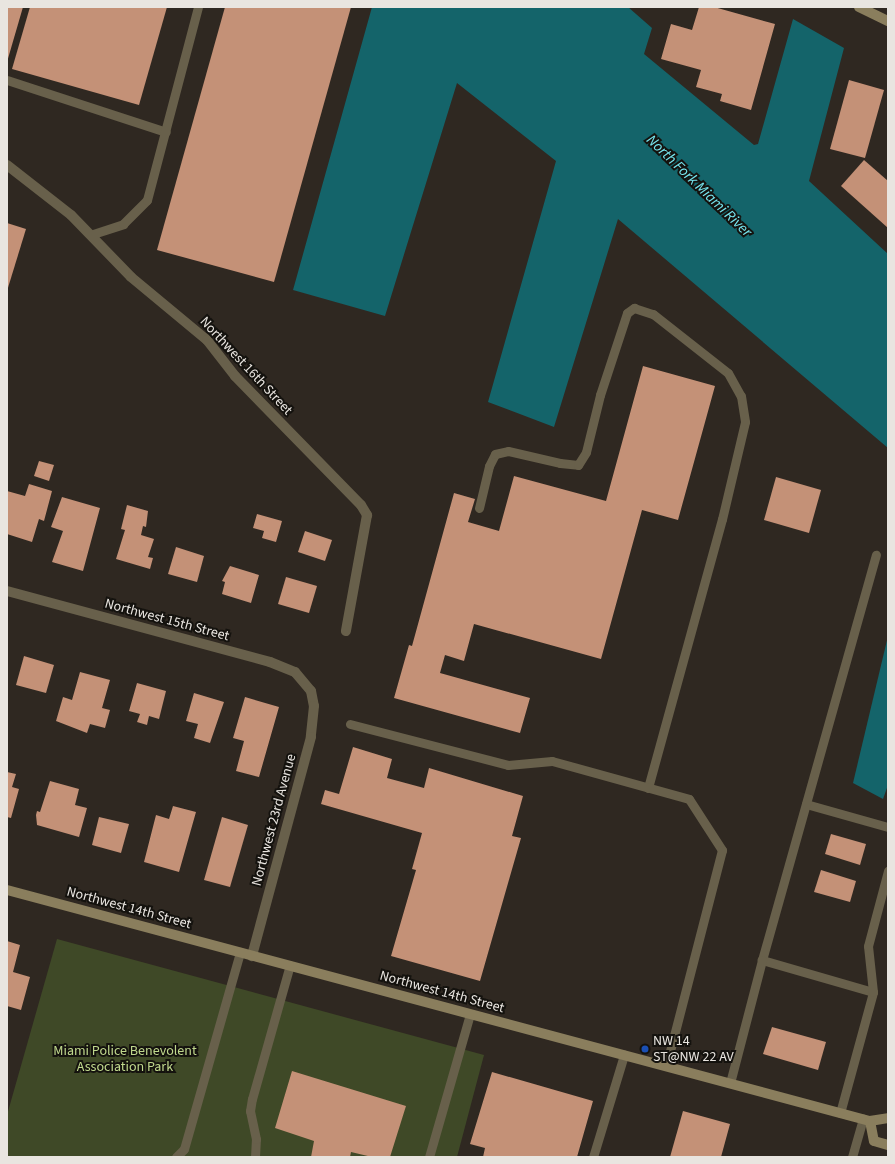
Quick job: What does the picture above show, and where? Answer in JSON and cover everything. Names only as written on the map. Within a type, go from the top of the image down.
[{"type":"street","points":[[862,8],[888,21]]},
{"type":"street","name":"Northwest 16th Street","points":[[7,165],[44,192],[93,234],[136,282],[207,340],[236,376],[352,494],[367,515],[346,631]]},
{"type":"street","name":"Northwest 15th Street","points":[[7,591],[270,662],[295,672],[311,691]]},
{"type":"street","name":"Northwest 23rd Avenue","points":[[252,956],[311,737],[314,706],[311,691]]},
{"type":"street","name":"Northwest 14th Street","points":[[7,890],[866,1120],[888,1118]]},
{"type":"street","points":[[866,1120],[874,1141],[888,1145]]},
{"type":"lane","points":[[93,234],[123,224],[147,200],[198,7]]},
{"type":"lane","points":[[7,80],[166,132]]},
{"type":"lane","points":[[479,508],[489,466],[495,454],[508,451],[560,463],[578,465],[586,452],[600,395],[627,313],[634,308],[653,314],[728,373],[741,396],[745,422],[648,788]]},
{"type":"lane","points":[[730,1083],[762,960],[876,555]]},
{"type":"lane","points":[[350,724],[508,765],[552,761],[689,799],[722,850],[666,1066]]},
{"type":"lane","points":[[806,804],[888,827]]},
{"type":"lane","points":[[840,1113],[873,992],[868,946],[888,871]]},
{"type":"lane","points":[[176,1157],[184,1149],[240,952]]},
{"type":"lane","points":[[762,960],[873,992]]},
{"type":"lane","points":[[255,1157],[256,1139],[250,1111],[251,1105],[290,965]]},
{"type":"lane","points":[[428,1157],[470,1014]]},
{"type":"lane","points":[[593,1157],[624,1055]]},
{"type":"lane","points":[[852,1157],[866,1120]]},
{"type":"green space","name":"Miami Police Benevolent Association Park","points":[[57,939],[484,1055],[457,1157],[7,1157],[7,1115]]},
{"type":"water","name":"North Fork Miami River","points":[[372,7],[628,7],[652,28],[644,54],[754,145],[758,144],[793,19],[844,48],[809,181],[888,254],[888,448],[618,219],[554,427],[488,402],[556,161],[457,83],[385,316],[293,290]]},
{"type":"water","points":[[888,636],[888,785],[883,799],[853,783]]},
{"type":"building","points":[[7,7],[23,7],[7,62]]},
{"type":"building","points":[[30,7],[167,7],[139,105],[12,69]]},
{"type":"building","points":[[225,7],[351,7],[274,282],[157,250]]},
{"type":"building","points":[[699,7],[714,7],[775,24],[751,110],[720,101],[722,94],[696,87],[701,70],[661,59],[671,24],[692,30]]},
{"type":"building","points":[[849,80],[884,90],[865,158],[830,149]]},
{"type":"building","points":[[864,160],[888,181],[888,228],[841,186]]},
{"type":"building","points":[[7,223],[26,229],[7,291]]},
{"type":"building","points":[[643,366],[715,386],[678,520],[642,510],[601,659],[474,624],[464,661],[445,655],[440,673],[530,698],[520,733],[394,698],[409,645],[412,646],[454,493],[475,499],[468,522],[499,531],[514,476],[606,501]]},
{"type":"building","points":[[39,461],[54,465],[49,481],[34,476]]},
{"type":"building","points":[[776,477],[821,490],[809,533],[764,520]]},
{"type":"building","points":[[29,484],[52,491],[44,521],[39,519],[32,542],[7,534],[7,491],[25,496]]},
{"type":"building","points":[[62,497],[100,508],[83,571],[52,562],[63,531],[51,527]]},
{"type":"building","points":[[127,505],[148,511],[146,527],[143,526],[141,535],[154,539],[148,557],[153,558],[150,569],[116,559],[125,530],[121,529]]},
{"type":"building","points":[[257,514],[282,521],[276,542],[262,538],[264,531],[253,528]]},
{"type":"building","points":[[305,531],[332,540],[325,561],[298,552]]},
{"type":"building","points":[[176,547],[204,556],[197,582],[168,574]]},
{"type":"building","points":[[230,566],[259,575],[251,603],[222,594],[225,582],[222,581]]},
{"type":"building","points":[[286,577],[317,586],[309,613],[278,604]]},
{"type":"building","points":[[24,656],[54,665],[46,693],[16,685]]},
{"type":"building","points":[[80,672],[110,680],[102,708],[110,710],[105,728],[90,724],[87,733],[56,721],[63,697],[72,700]]},
{"type":"building","points":[[137,683],[166,691],[159,719],[149,716],[147,725],[137,722],[140,714],[129,711]]},
{"type":"building","points":[[194,693],[224,702],[210,743],[194,738],[198,724],[186,721]]},
{"type":"building","points":[[245,697],[279,707],[259,777],[236,771],[244,741],[233,738]]},
{"type":"building","points":[[353,747],[392,759],[387,778],[424,788],[429,768],[523,796],[512,836],[521,838],[480,981],[391,956],[416,870],[412,869],[422,833],[321,804],[325,790],[339,794]]},
{"type":"building","points":[[7,772],[16,774],[12,787],[19,789],[11,818],[7,817]]},
{"type":"building","points":[[50,781],[79,789],[75,805],[87,808],[79,837],[37,825],[37,811],[40,812]]},
{"type":"building","points":[[173,806],[196,812],[179,872],[144,862],[156,815],[169,819]]},
{"type":"building","points":[[99,817],[129,824],[121,853],[92,845]]},
{"type":"building","points":[[222,817],[248,825],[230,887],[204,880]]},
{"type":"building","points":[[831,834],[866,844],[860,865],[825,854]]},
{"type":"building","points":[[821,870],[856,881],[850,902],[814,892]]},
{"type":"building","points":[[7,941],[20,945],[13,972],[30,977],[21,1010],[7,1006]]},
{"type":"building","points":[[772,1027],[826,1042],[818,1070],[763,1054]]},
{"type":"building","points":[[292,1071],[406,1106],[390,1157],[372,1157],[351,1152],[350,1157],[311,1157],[314,1141],[275,1128]]},
{"type":"building","points":[[492,1072],[593,1101],[577,1157],[483,1157],[485,1148],[470,1144]]},
{"type":"building","points":[[683,1111],[730,1124],[721,1157],[670,1157]]},
{"type":"place","name":"NW 14 ST@NW 22 AV","points":[[645,1049]]}]
